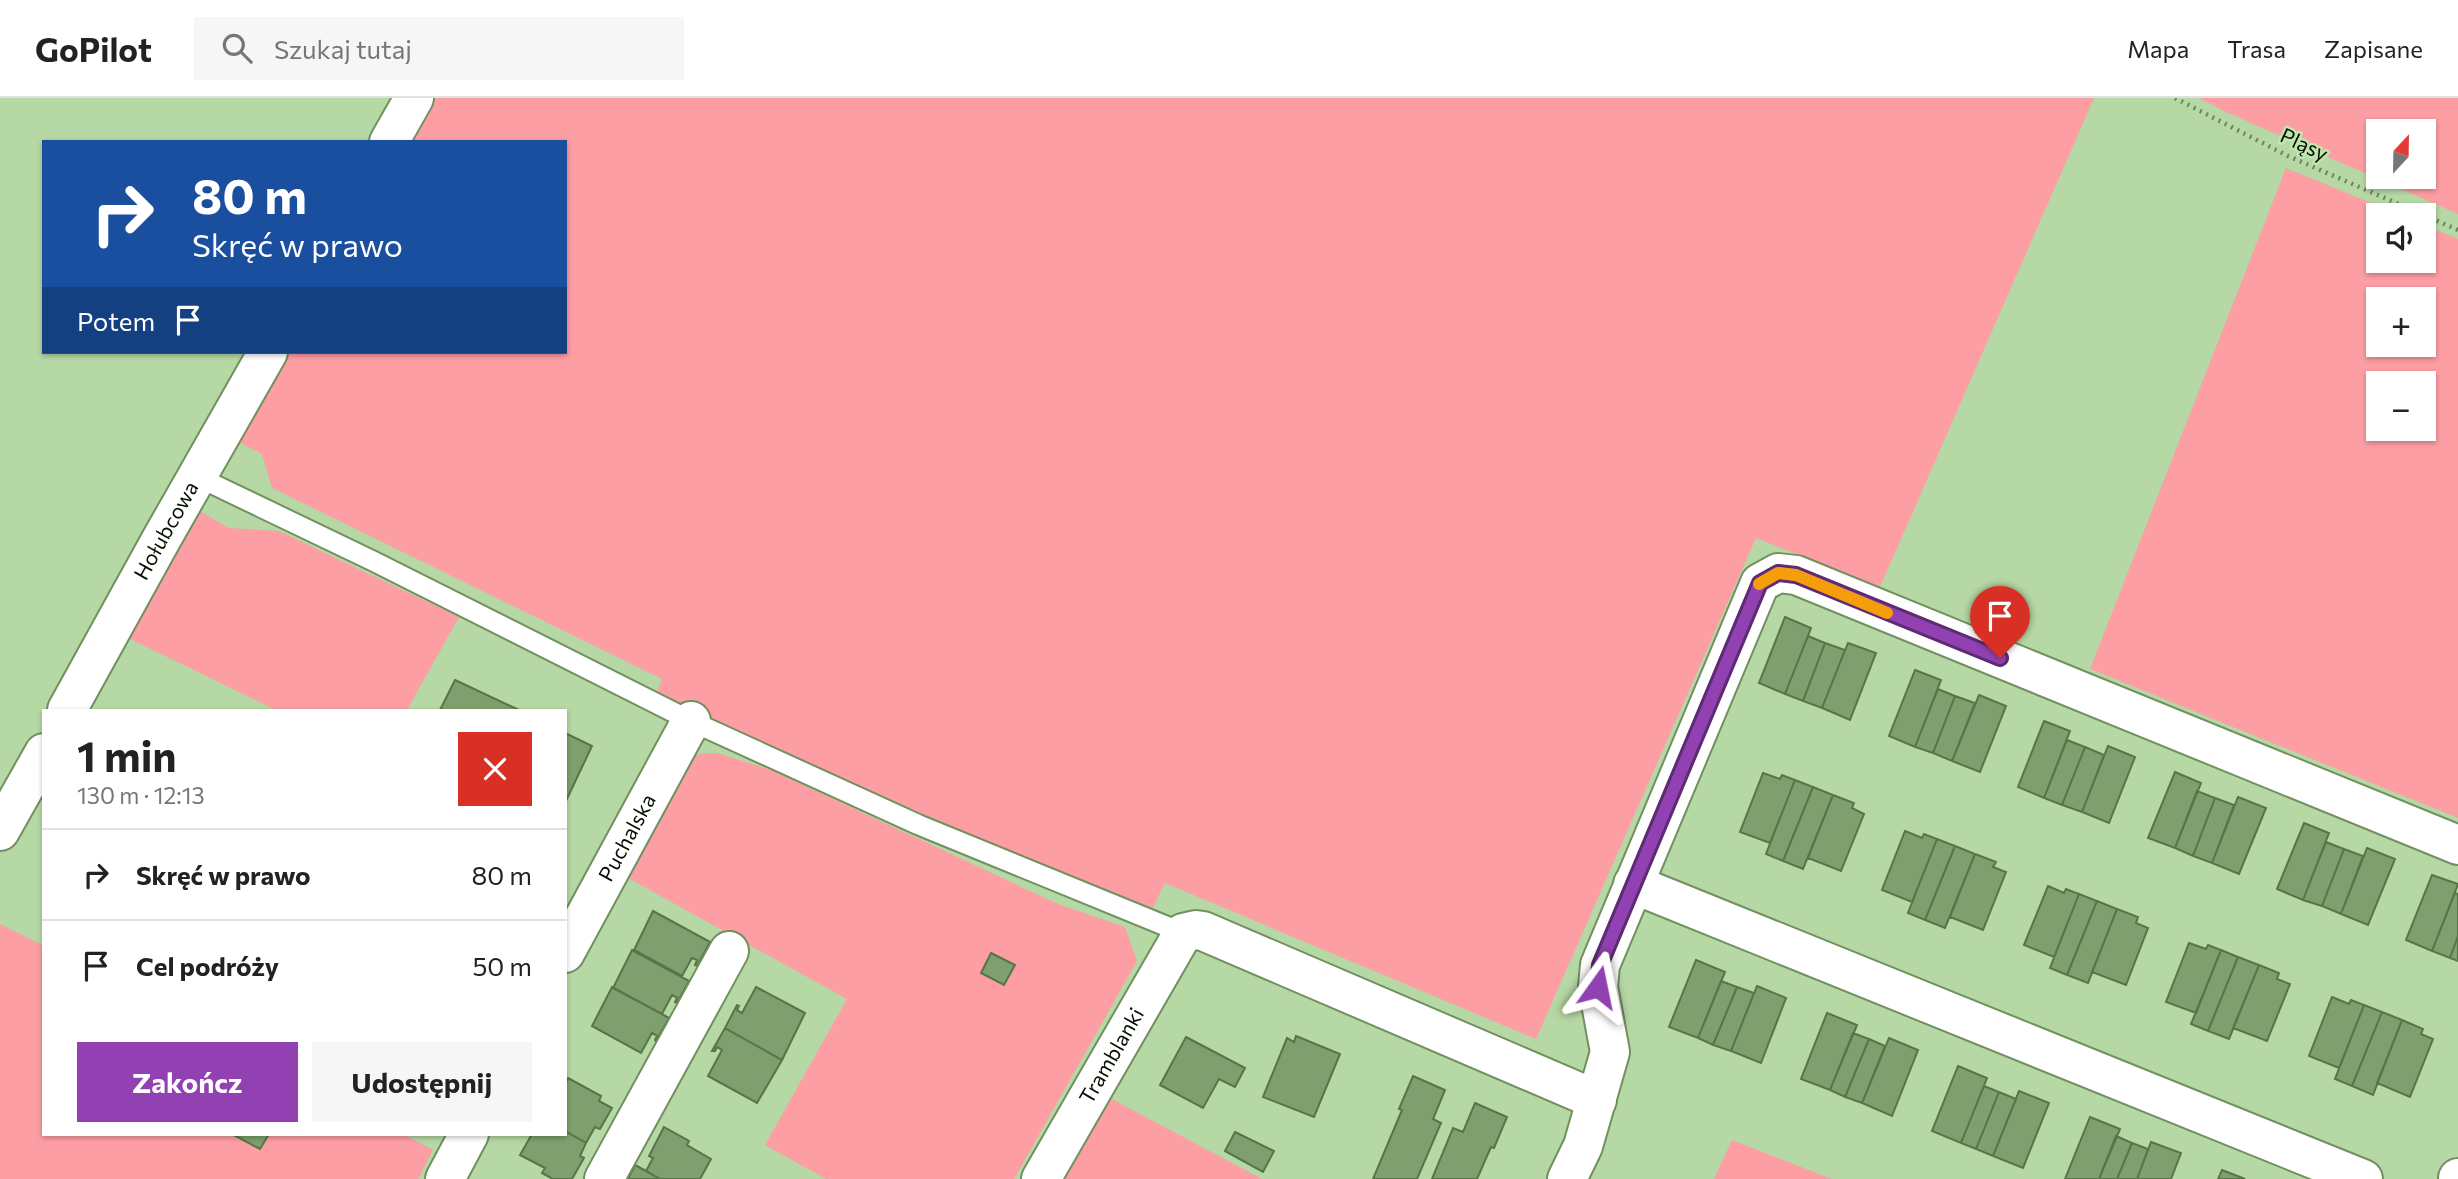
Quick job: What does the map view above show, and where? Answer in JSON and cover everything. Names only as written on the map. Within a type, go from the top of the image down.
[{"type":"street","points":[[390,140],[414,98]]},
{"type":"street","name":"Hołubcowa","points":[[68,709],[267,354]]},
{"type":"street","points":[[1567,1179],[1583,1146],[1610,1052],[1598,987],[1600,965],[1760,583],[1778,573],[1796,575],[2458,845]]},
{"type":"street","name":"Puchalska","points":[[567,949],[691,721]]},
{"type":"street","points":[[0,831],[42,757]]},
{"type":"street","points":[[1633,884],[2363,1179]]},
{"type":"street","points":[[1184,933],[1189,930],[1203,931],[1597,1100]]},
{"type":"street","name":"Tramblanki","points":[[1041,1179],[1184,933]]},
{"type":"street","points":[[604,1179],[729,951]]},
{"type":"street","points":[[445,1179],[468,1136]]},
{"type":"lane","points":[[196,476],[373,561],[691,721],[919,825],[1184,933]]},
{"type":"path","name":"Pląsy","points":[[2175,98],[2288,156],[2396,203]]},
{"type":"path","name":"Pląsy","points":[[2436,220],[2458,230]]},
{"type":"shaded area","points":[[430,98],[2094,98],[1880,587],[1756,538],[1536,1039],[1165,883],[1151,911],[930,817],[655,696],[662,679],[272,488],[262,454],[235,440],[285,354],[567,354],[567,140],[406,140]]},
{"type":"shaded area","points":[[2199,98],[2458,98],[2458,214],[2401,189],[2436,189],[2436,119],[2366,119],[2366,174]]},
{"type":"shaded area","points":[[2286,168],[2371,203],[2366,203],[2366,273],[2436,273],[2436,230],[2458,239],[2458,818],[2090,669]]},
{"type":"shaded area","points":[[196,509],[229,528],[279,531],[459,617],[408,709],[274,709],[126,637]]},
{"type":"shaded area","points":[[717,753],[771,770],[1058,904],[1125,927],[1137,961],[1014,1179],[826,1179],[765,1145],[847,999],[628,878],[693,756]]},
{"type":"shaded area","points":[[0,924],[42,945],[42,1136],[407,1136],[433,1150],[418,1179],[0,1179]]},
{"type":"shaded area","points":[[1110,1098],[1262,1179],[1065,1179]]},
{"type":"shaded area","points":[[1732,1140],[1832,1179],[1714,1179]]},
{"type":"building","points":[[1785,617],[1811,628],[1785,694],[1759,683]]},
{"type":"building","points":[[1808,636],[1825,643],[1803,701],[1785,694]]},
{"type":"building","points":[[1825,643],[1845,650],[1822,708],[1803,701]]},
{"type":"building","points":[[1848,643],[1876,653],[1850,720],[1822,708]]},
{"type":"building","points":[[1915,670],[1941,680],[1915,747],[1889,736]]},
{"type":"building","points":[[455,680],[517,709],[440,709]]},
{"type":"building","points":[[1938,689],[1955,696],[1933,753],[1915,747]]},
{"type":"building","points":[[1979,695],[2006,706],[1980,772],[1952,761]]},
{"type":"building","points":[[1955,696],[1975,703],[1952,761],[1933,753]]},
{"type":"building","points":[[2044,721],[2070,731],[2044,798],[2018,787]]},
{"type":"building","points":[[567,734],[592,746],[567,799]]},
{"type":"building","points":[[2067,740],[2085,747],[2062,805],[2044,798]]},
{"type":"building","points":[[2108,746],[2135,757],[2109,823],[2082,812]]},
{"type":"building","points":[[2085,747],[2104,755],[2082,812],[2062,805]]},
{"type":"building","points":[[2175,772],[2201,783],[2175,848],[2148,838]]},
{"type":"building","points":[[1763,773],[1780,779],[1782,775],[1795,780],[1770,843],[1740,832]]},
{"type":"building","points":[[1795,780],[1813,787],[1783,861],[1766,854]]},
{"type":"building","points":[[1813,787],[1833,795],[1803,869],[1783,861]]},
{"type":"building","points":[[2197,791],[2215,798],[2193,856],[2175,848]]},
{"type":"building","points":[[1833,795],[1854,803],[1852,808],[1864,814],[1841,871],[1808,858]]},
{"type":"building","points":[[2238,797],[2266,808],[2239,874],[2212,863]]},
{"type":"building","points":[[2215,798],[2234,805],[2212,863],[2193,856]]},
{"type":"building","points":[[2304,823],[2329,833],[2303,900],[2277,889]]},
{"type":"building","points":[[1905,831],[1922,838],[1924,834],[1937,839],[1912,902],[1882,890]]},
{"type":"building","points":[[1937,839],[1955,846],[1925,920],[1908,913]]},
{"type":"building","points":[[2326,842],[2344,849],[2322,906],[2303,900]]},
{"type":"building","points":[[1955,846],[1975,854],[1945,928],[1925,920]]},
{"type":"building","points":[[2367,848],[2395,859],[2368,925],[2341,914]]},
{"type":"building","points":[[2344,849],[2363,856],[2341,914],[2322,906]]},
{"type":"building","points":[[1975,854],[1996,862],[1993,867],[2006,872],[1983,930],[1950,917]]},
{"type":"building","points":[[2432,875],[2458,884],[2432,951],[2406,940]]},
{"type":"building","points":[[2048,886],[2064,893],[2066,889],[2079,894],[2054,957],[2024,945]]},
{"type":"building","points":[[2455,893],[2458,894],[2458,936],[2450,958],[2432,951]]},
{"type":"building","points":[[2079,894],[2097,901],[2067,975],[2050,968]]},
{"type":"building","points":[[2097,901],[2117,909],[2088,983],[2067,975]]},
{"type":"building","points":[[2117,909],[2138,917],[2136,923],[2148,928],[2126,985],[2092,972]]},
{"type":"building","points":[[653,911],[710,942],[697,966],[697,960],[692,958],[682,976],[634,950]]},
{"type":"building","points":[[2458,936],[2458,961],[2450,958]]},
{"type":"building","points":[[2189,943],[2206,949],[2208,945],[2221,950],[2196,1013],[2166,1002]]},
{"type":"building","points":[[632,950],[689,981],[677,1003],[677,998],[672,995],[662,1014],[613,988]]},
{"type":"building","points":[[2221,950],[2238,957],[2208,1031],[2191,1024]]},
{"type":"building","points":[[991,953],[1015,965],[1004,985],[981,973]]},
{"type":"building","points":[[2238,957],[2259,965],[2229,1039],[2208,1031]]},
{"type":"building","points":[[1696,960],[1725,972],[1698,1038],[1669,1027]]},
{"type":"building","points":[[2259,965],[2279,973],[2277,979],[2290,984],[2267,1041],[2233,1028]]},
{"type":"building","points":[[1721,981],[1737,987],[1713,1045],[1698,1038]]},
{"type":"building","points":[[1757,986],[1786,998],[1761,1063],[1731,1051]]},
{"type":"building","points":[[612,987],[669,1018],[656,1041],[657,1036],[652,1033],[641,1053],[592,1026]]},
{"type":"building","points":[[756,987],[805,1013],[782,1060],[725,1028],[737,1005],[737,1010],[742,1013]]},
{"type":"building","points":[[1737,987],[1754,993],[1731,1051],[1713,1045]]},
{"type":"building","points":[[2332,997],[2349,1004],[2351,1000],[2364,1005],[2339,1068],[2309,1056]]},
{"type":"building","points":[[2364,1005],[2382,1012],[2352,1086],[2335,1079]]},
{"type":"building","points":[[2382,1012],[2402,1020],[2373,1095],[2352,1086]]},
{"type":"building","points":[[1827,1013],[1857,1025],[1830,1090],[1801,1079]]},
{"type":"building","points":[[2402,1020],[2423,1029],[2421,1034],[2433,1039],[2410,1097],[2377,1083]]},
{"type":"building","points":[[725,1028],[782,1060],[757,1103],[708,1076],[722,1050],[717,1047],[712,1051]]},
{"type":"building","points":[[1853,1033],[1869,1039],[1845,1097],[1830,1090]]},
{"type":"building","points":[[1296,1036],[1340,1054],[1314,1117],[1263,1097],[1287,1038],[1294,1042]]},
{"type":"building","points":[[1186,1037],[1245,1068],[1235,1087],[1219,1079],[1203,1108],[1160,1085]]},
{"type":"building","points":[[1889,1038],[1918,1050],[1892,1116],[1862,1103]]},
{"type":"building","points":[[1869,1039],[1885,1046],[1862,1103],[1845,1097]]},
{"type":"building","points":[[1958,1066],[1987,1078],[1961,1143],[1932,1131]]},
{"type":"building","points":[[1413,1076],[1445,1090],[1433,1119],[1441,1123],[1417,1179],[1373,1179],[1402,1110],[1399,1109]]},
{"type":"building","points":[[568,1078],[601,1096],[599,1101],[612,1108],[600,1129],[595,1127],[586,1143],[567,1132]]},
{"type":"building","points":[[1984,1086],[1999,1092],[1976,1149],[1961,1143]]},
{"type":"building","points":[[2019,1091],[2049,1103],[2023,1168],[1993,1156]]},
{"type":"building","points":[[1999,1092],[2016,1099],[1993,1156],[1976,1149]]},
{"type":"building","points":[[1475,1103],[1507,1117],[1477,1179],[1432,1179],[1453,1128],[1463,1132]]},
{"type":"building","points":[[2090,1117],[2120,1129],[2099,1179],[2065,1179]]},
{"type":"building","points":[[664,1127],[689,1141],[687,1145],[711,1159],[700,1179],[660,1179],[646,1171],[653,1158],[649,1156]]},
{"type":"building","points":[[567,1132],[586,1143],[580,1156],[584,1158],[572,1179],[553,1179],[542,1173],[545,1168],[520,1155],[531,1136],[567,1136]]},
{"type":"building","points":[[1235,1132],[1274,1151],[1263,1172],[1225,1151]]},
{"type":"building","points":[[236,1136],[268,1136],[260,1149]]},
{"type":"building","points":[[2116,1136],[2132,1143],[2117,1179],[2099,1179]]},
{"type":"building","points":[[2151,1142],[2181,1153],[2171,1179],[2137,1179]]},
{"type":"building","points":[[2132,1143],[2148,1149],[2137,1179],[2117,1179]]},
{"type":"building","points":[[635,1165],[646,1171],[660,1179],[628,1179]]},
{"type":"building","points":[[2222,1170],[2245,1179],[2218,1179]]},
{"type":"slow traffic","points":[[1759,584],[1778,573],[1796,575],[1887,613]]},
{"type":"route","points":[[1598,987],[1600,965],[1760,583],[1778,573],[1796,575],[2000,658]]}]
